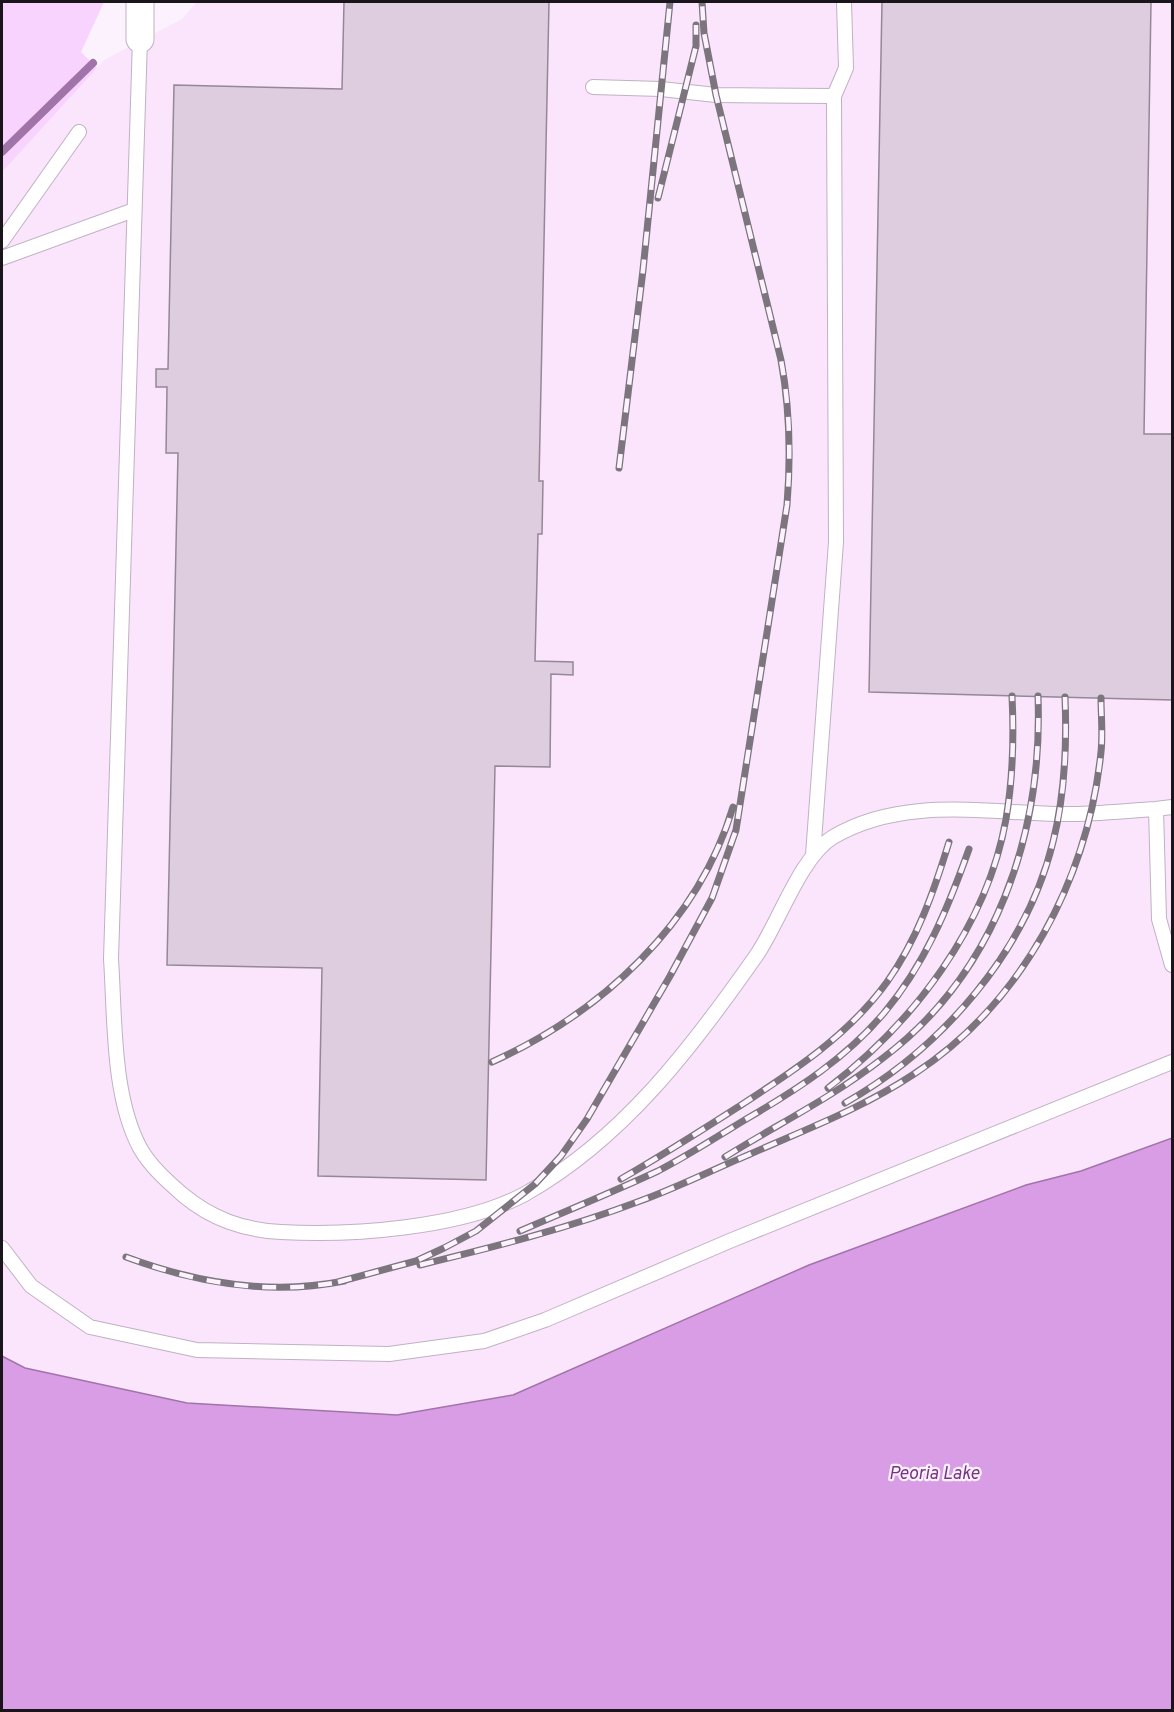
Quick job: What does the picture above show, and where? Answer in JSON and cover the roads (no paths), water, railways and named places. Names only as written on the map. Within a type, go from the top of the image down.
[{"type":"street","points":[[140,2],[140,39]]},
{"type":"lane","points":[[813,855],[836,542],[834,96],[846,68],[844,2]]},
{"type":"lane","points":[[140,39],[111,959],[119,1069],[131,1128],[141,1151],[166,1180],[199,1208],[232,1225],[274,1232],[325,1234],[376,1231],[434,1222],[498,1205],[524,1194],[619,1126],[710,1019],[759,952],[813,855],[828,841],[853,825],[912,811],[1007,810],[1059,814],[1173,807]]},
{"type":"lane","points":[[592,87],[661,89],[716,96],[834,96]]},
{"type":"lane","points":[[2,241],[79,132]]},
{"type":"lane","points":[[2,258],[134,210]]},
{"type":"lane","points":[[1156,809],[1159,919],[1173,965]]},
{"type":"lane","points":[[2,1248],[31,1286],[90,1327],[197,1350],[389,1354],[484,1341],[545,1320],[753,1231],[1173,1062]]},
{"type":"water","name":"Peoria Lake","points":[[1172,1138],[1172,1710],[2,1710],[2,1356],[25,1368],[187,1403],[397,1415],[513,1395],[809,1265],[1026,1185],[1081,1171]]},
{"type":"waterway","points":[[2,152],[93,63]]},
{"type":"railway","points":[[619,468],[643,270],[670,2]]},
{"type":"railway","points":[[338,1282],[416,1261],[476,1231],[535,1184],[561,1156],[587,1119],[670,976],[712,898],[736,830],[787,505],[789,432],[781,360],[716,95],[704,33],[702,2]]},
{"type":"railway","points":[[658,198],[696,46],[696,25]]},
{"type":"railway","points":[[828,1088],[889,1034],[917,1003],[942,970],[964,934],[982,897],[996,859],[1006,819],[1012,758],[1012,696]]},
{"type":"railway","points":[[725,1157],[825,1098],[883,1058],[922,1024],[956,985],[983,942],[1005,897],[1021,849],[1032,799],[1037,748],[1038,696]]},
{"type":"railway","points":[[845,1103],[881,1081],[946,1025],[975,993],[1001,958],[1023,921],[1040,883],[1057,824],[1064,770],[1065,697]]},
{"type":"railway","points":[[420,1265],[559,1228],[613,1211],[667,1190],[854,1108],[914,1074],[953,1045],[987,1011],[1018,974],[1044,934],[1065,891],[1082,845],[1094,799],[1102,745],[1101,698]]},
{"type":"railway","points":[[492,1062],[532,1042],[571,1018],[607,991],[640,960],[670,926],[696,889],[717,850],[733,807]]},
{"type":"railway","points":[[621,1179],[779,1080],[818,1052],[855,1019],[872,1001],[898,966],[931,897],[949,842]]},
{"type":"railway","points":[[520,1231],[670,1165],[785,1096],[820,1072],[854,1044],[884,1013],[912,975],[944,914],[969,849]]},
{"type":"railway","points":[[126,1257],[179,1274],[233,1284],[288,1287],[344,1281]]}]
